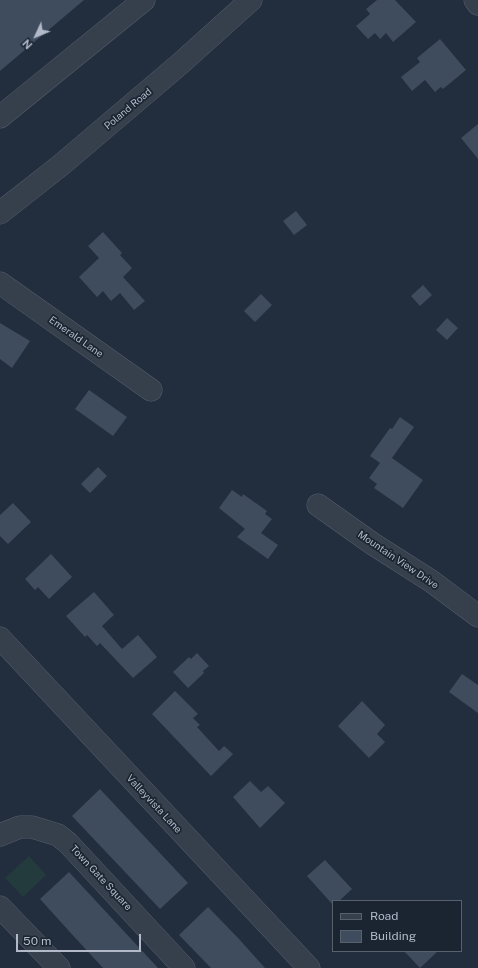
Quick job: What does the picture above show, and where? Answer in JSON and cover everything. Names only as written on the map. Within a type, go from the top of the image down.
[{"type":"street","points":[[0,117],[144,0]]},
{"type":"street","name":"Poland Road","points":[[0,212],[67,160],[181,63],[251,0]]},
{"type":"street","points":[[475,0],[478,4]]},
{"type":"street","name":"Emerald Lane","points":[[0,283],[151,390]]},
{"type":"street","name":"Mountain View Drive","points":[[318,505],[373,544],[431,581],[478,616]]},
{"type":"street","name":"Valleyvista Lane","points":[[0,638],[309,968]]},
{"type":"street","name":"Town Gate Square","points":[[0,835],[20,827],[32,827],[58,835],[68,843],[184,968]]},
{"type":"street","points":[[0,907],[59,968]]},
{"type":"green space","points":[[29,856],[46,875],[23,897],[5,878]]},
{"type":"building","points":[[0,0],[84,0],[0,71]]},
{"type":"building","points":[[377,0],[395,0],[416,22],[393,42],[386,33],[380,39],[375,33],[368,39],[356,26],[370,14],[366,9]]},
{"type":"building","points":[[440,39],[466,70],[443,89],[441,87],[435,92],[425,80],[412,91],[401,77],[420,62],[417,58]]},
{"type":"building","points":[[478,124],[478,159],[461,138]]},
{"type":"building","points":[[296,211],[307,225],[294,235],[283,221]]},
{"type":"building","points":[[103,232],[122,253],[120,255],[132,268],[123,277],[145,301],[134,310],[120,293],[111,301],[103,291],[97,297],[79,277],[99,258],[88,246]]},
{"type":"building","points":[[423,285],[432,295],[420,306],[411,296]]},
{"type":"building","points":[[261,294],[272,305],[255,322],[244,311]]},
{"type":"building","points":[[447,318],[458,328],[447,340],[436,330]]},
{"type":"building","points":[[0,323],[30,341],[12,368],[0,359]]},
{"type":"building","points":[[89,390],[127,417],[113,436],[75,409]]},
{"type":"building","points":[[400,417],[414,427],[392,458],[423,480],[403,508],[374,488],[377,484],[369,478],[380,463],[370,456],[390,428],[392,429]]},
{"type":"building","points":[[98,467],[107,476],[90,493],[81,484]]},
{"type":"building","points":[[232,490],[242,497],[243,494],[267,511],[265,514],[272,519],[261,533],[278,545],[268,559],[237,537],[245,529],[219,508]]},
{"type":"building","points":[[13,503],[31,522],[8,544],[0,536],[0,515]]},
{"type":"building","points":[[51,554],[72,577],[49,599],[38,587],[35,590],[25,579]]},
{"type":"building","points":[[94,592],[114,615],[102,626],[122,649],[138,635],[157,657],[133,678],[100,643],[97,646],[87,635],[85,637],[66,616]]},
{"type":"building","points":[[197,653],[209,666],[203,671],[204,673],[188,688],[173,672],[189,657],[191,659]]},
{"type":"building","points":[[462,674],[478,685],[478,713],[449,692]]},
{"type":"building","points":[[175,691],[198,714],[193,718],[200,725],[197,727],[219,751],[224,746],[233,754],[211,776],[152,714]]},
{"type":"building","points":[[362,701],[385,725],[377,734],[385,742],[369,758],[338,726]]},
{"type":"building","points":[[250,781],[261,792],[268,786],[285,803],[260,828],[233,797]]},
{"type":"building","points":[[100,789],[188,883],[160,909],[72,816]]},
{"type":"building","points":[[325,860],[352,889],[340,900],[332,900],[332,904],[307,876]]},
{"type":"building","points":[[69,872],[158,968],[103,968],[40,899]]},
{"type":"building","points":[[208,907],[265,968],[211,968],[179,935]]},
{"type":"building","points":[[405,952],[437,952],[420,968]]}]
